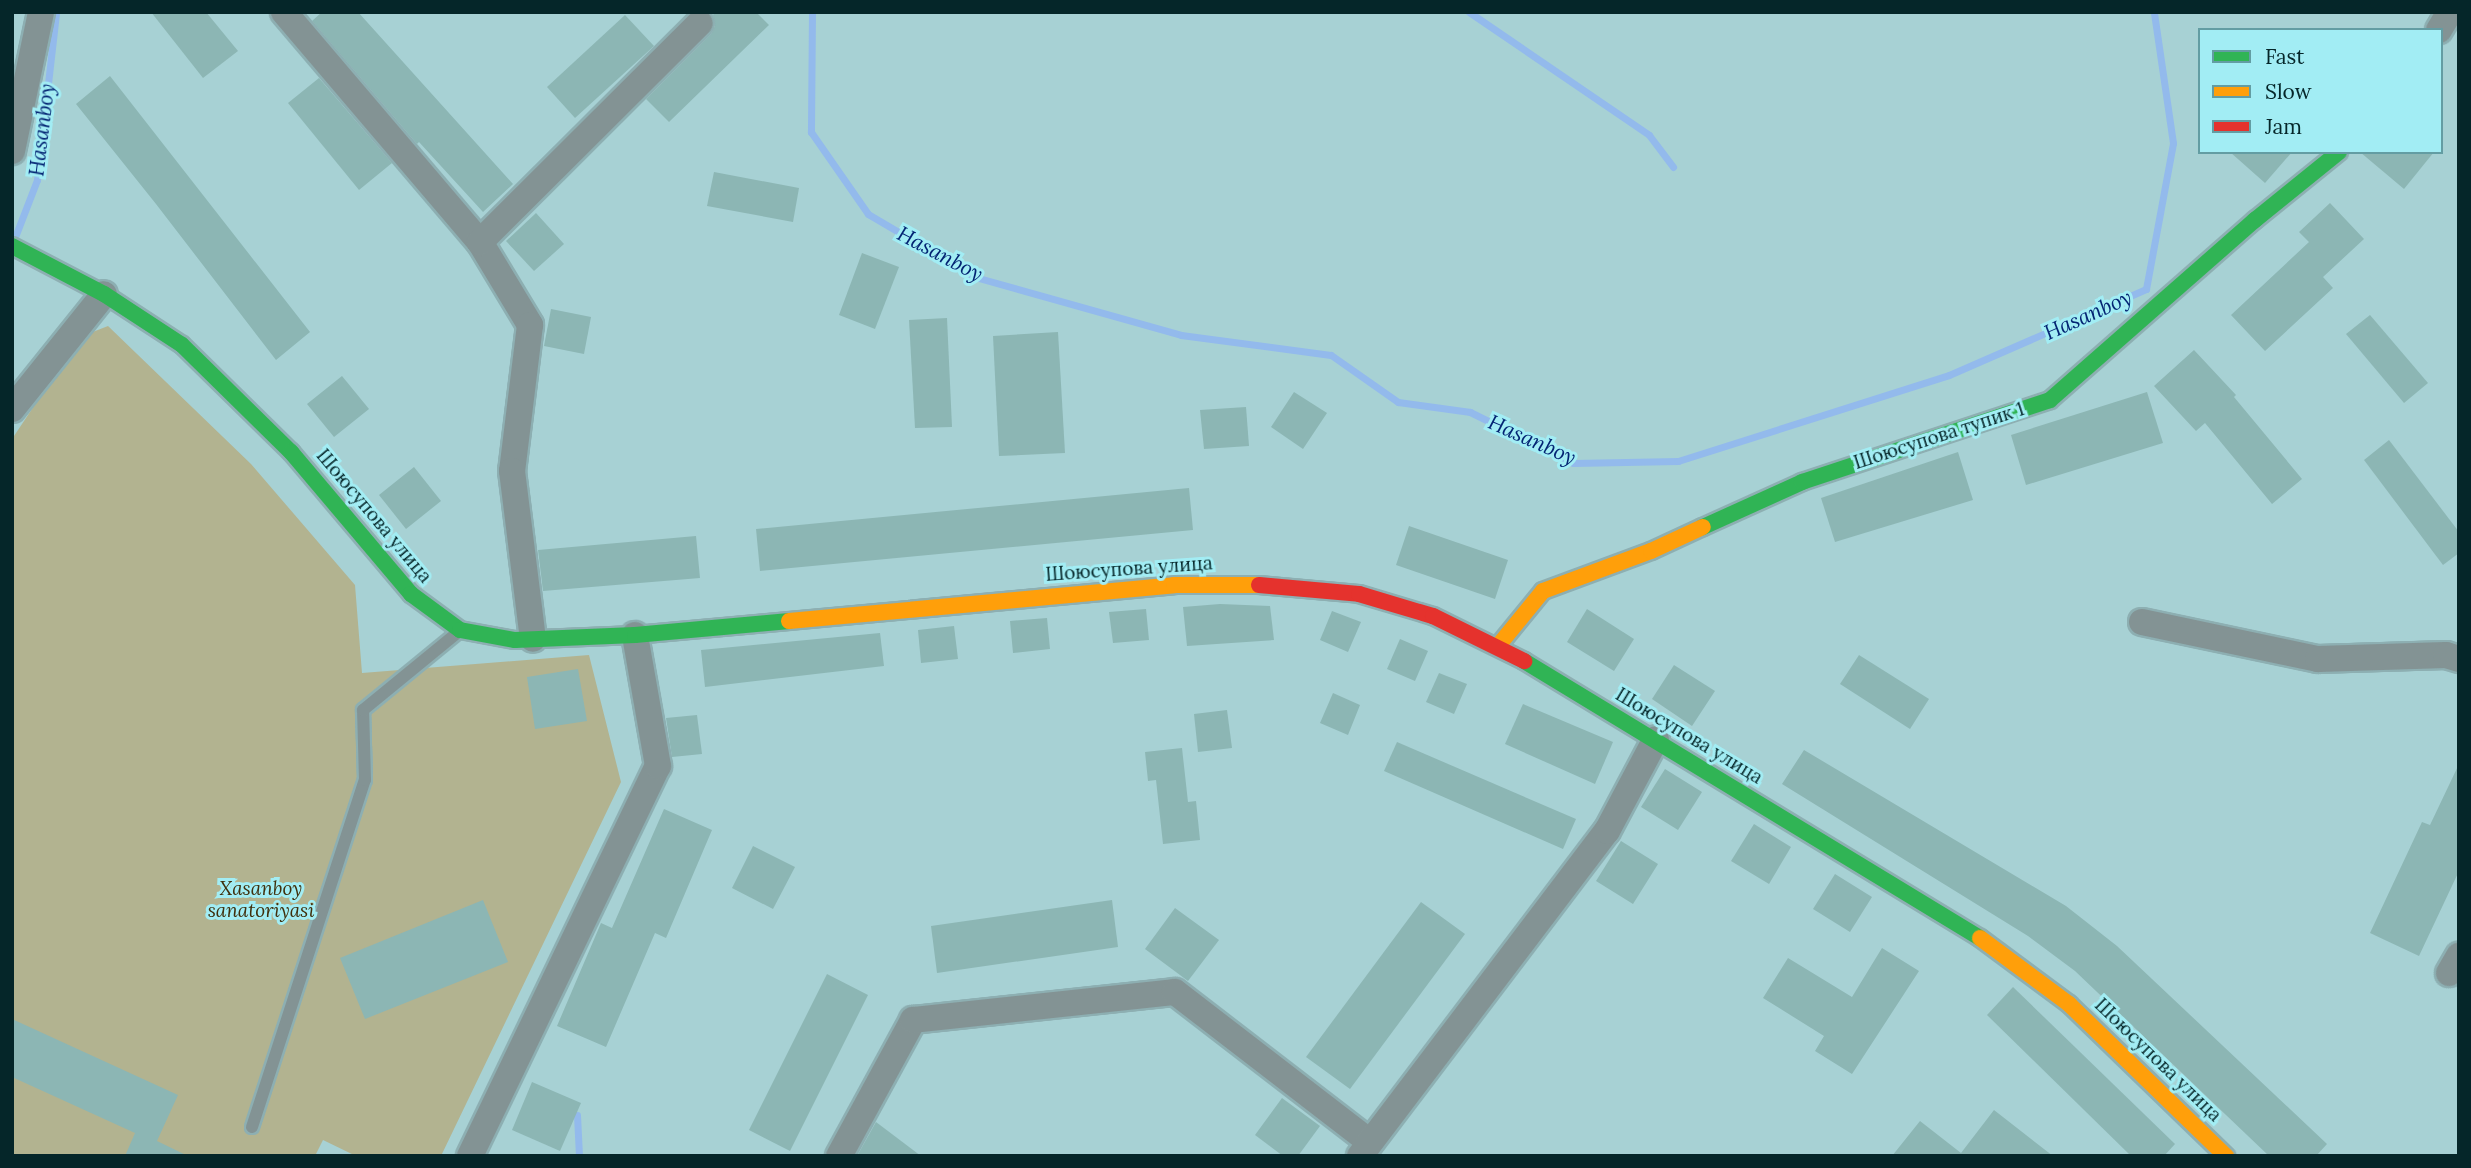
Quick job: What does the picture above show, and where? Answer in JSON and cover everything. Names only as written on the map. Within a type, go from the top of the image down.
[{"type":"street","points":[[12,151],[41,12]]},
{"type":"street","points":[[284,12],[480,242],[530,325],[512,471],[533,639]]},
{"type":"street","points":[[2440,28],[2450,12]]},
{"type":"street","points":[[480,242],[700,23]]},
{"type":"street","name":"Шоюсупова тупик 1","points":[[1498,646],[1543,591],[1651,551],[1802,482],[2050,400],[2255,220],[2337,154]]},
{"type":"street","name":"Шоюсупова улица","points":[[19,250],[104,294],[157,327],[205,366],[291,452],[396,579],[426,608],[460,630],[496,639],[635,635],[1174,585],[1227,583],[1321,588],[1359,594],[1433,616],[1498,646],[1656,739],[2006,954],[2069,1004],[2227,1156]]},
{"type":"street","points":[[12,409],[104,294]]},
{"type":"street","points":[[2143,622],[2318,659],[2446,655],[2459,659]]},
{"type":"street","points":[[470,1156],[658,766],[635,635]]},
{"type":"street","points":[[839,1156],[912,1020],[1175,992],[1365,1149],[1607,831],[1656,739]]},
{"type":"lane","points":[[252,1127],[365,780],[363,710],[460,630]]},
{"type":"green space","name":"Xasanboy sanatoriyasi","points":[[108,326],[251,464],[355,585],[362,673],[589,655],[621,782],[441,1156],[356,1156],[323,1140],[315,1156],[12,1156],[12,439],[80,337]]},
{"type":"building","points":[[151,12],[206,12],[238,51],[203,78]]},
{"type":"building","points":[[322,12],[358,12],[513,184],[483,212],[419,142],[417,144],[312,21]]},
{"type":"building","points":[[715,12],[756,12],[769,25],[669,122],[646,99],[711,34],[715,26]]},
{"type":"building","points":[[625,15],[654,46],[575,118],[547,87]]},
{"type":"building","points":[[110,76],[310,332],[276,360],[76,104]]},
{"type":"building","points":[[319,78],[392,163],[359,190],[288,103]]},
{"type":"building","points":[[2232,154],[2290,154],[2265,183]]},
{"type":"building","points":[[2362,154],[2432,154],[2404,189]]},
{"type":"building","points":[[714,172],[799,188],[793,222],[707,206]]},
{"type":"building","points":[[2330,203],[2364,239],[2323,277],[2333,288],[2265,351],[2231,315],[2309,242],[2299,232]]},
{"type":"building","points":[[536,213],[564,244],[534,271],[506,241]]},
{"type":"building","points":[[862,253],[899,267],[875,329],[839,315]]},
{"type":"building","points":[[551,309],[591,317],[584,354],[544,346]]},
{"type":"building","points":[[2370,315],[2428,383],[2404,403],[2346,334]]},
{"type":"building","points":[[947,318],[952,427],[915,428],[909,320]]},
{"type":"building","points":[[1058,332],[1065,453],[999,456],[993,336]]},
{"type":"building","points":[[2194,350],[2236,395],[2234,397],[2302,479],[2272,504],[2205,423],[2196,431],[2154,386]]},
{"type":"building","points":[[342,376],[369,409],[334,437],[307,404]]},
{"type":"building","points":[[1294,392],[1327,413],[1303,449],[1271,427]]},
{"type":"building","points":[[2147,392],[2163,443],[2026,485],[2011,435]]},
{"type":"building","points":[[1246,407],[1249,446],[1204,449],[1200,410]]},
{"type":"building","points":[[2389,440],[2459,532],[2459,553],[2443,565],[2364,460]]},
{"type":"building","points":[[1958,452],[1973,500],[1835,542],[1821,498]]},
{"type":"building","points":[[414,467],[441,501],[406,529],[379,495]]},
{"type":"building","points":[[1189,488],[1193,530],[760,571],[756,529]]},
{"type":"building","points":[[1409,526],[1508,560],[1495,599],[1396,565]]},
{"type":"building","points":[[696,536],[700,578],[543,591],[538,550]]},
{"type":"building","points":[[1220,604],[1270,606],[1274,640],[1187,646],[1183,607]]},
{"type":"building","points":[[1146,609],[1149,640],[1113,643],[1109,612]]},
{"type":"building","points":[[1587,609],[1634,639],[1614,671],[1567,642]]},
{"type":"building","points":[[1332,611],[1361,622],[1348,652],[1320,640]]},
{"type":"building","points":[[1047,618],[1050,649],[1013,653],[1010,621]]},
{"type":"building","points":[[954,626],[958,659],[921,663],[918,630]]},
{"type":"building","points":[[880,633],[884,666],[705,687],[701,650]]},
{"type":"building","points":[[1400,639],[1428,651],[1415,681],[1387,669]]},
{"type":"building","points":[[1859,655],[1929,699],[1910,729],[1840,684]]},
{"type":"building","points":[[1674,665],[1715,691],[1692,726],[1652,699]]},
{"type":"building","points":[[578,669],[587,721],[535,729],[527,677]]},
{"type":"building","points":[[1439,673],[1467,684],[1454,714],[1426,702]]},
{"type":"building","points":[[1333,693],[1360,705],[1348,735],[1320,723]]},
{"type":"building","points":[[1523,704],[1613,742],[1595,784],[1505,744]]},
{"type":"building","points":[[1227,710],[1232,748],[1198,752],[1194,714]]},
{"type":"building","points":[[697,715],[702,754],[672,757],[666,718]]},
{"type":"building","points":[[1397,742],[1576,819],[1563,849],[1384,771]]},
{"type":"building","points":[[1182,748],[1188,802],[1196,801],[1200,840],[1163,844],[1156,780],[1148,781],[1145,752]]},
{"type":"building","points":[[1804,750],[2066,906],[2117,946],[2327,1144],[2316,1156],[2269,1156],[2075,971],[2028,936],[1782,784]]},
{"type":"building","points":[[2459,764],[2459,871],[2419,956],[2370,933],[2422,822],[2430,825]]},
{"type":"building","points":[[1665,769],[1702,792],[1678,830],[1641,807]]},
{"type":"building","points":[[664,809],[712,830],[666,938],[655,933],[606,1047],[557,1026],[601,923],[612,928]]},
{"type":"building","points":[[1754,824],[1791,847],[1769,884],[1731,861]]},
{"type":"building","points":[[1621,841],[1658,864],[1633,904],[1596,881]]},
{"type":"building","points":[[753,846],[795,867],[773,909],[732,888]]},
{"type":"building","points":[[1835,874],[1872,897],[1850,932],[1813,909]]},
{"type":"building","points":[[483,900],[508,962],[365,1019],[340,958]]},
{"type":"building","points":[[1112,900],[1118,947],[937,973],[931,926]]},
{"type":"building","points":[[1421,902],[1465,934],[1350,1089],[1306,1057]]},
{"type":"building","points":[[1175,908],[1219,940],[1188,981],[1145,949]]},
{"type":"building","points":[[1882,948],[1919,971],[1852,1074],[1815,1051],[1824,1036],[1763,998],[1788,958],[1852,997]]},
{"type":"building","points":[[827,974],[868,995],[790,1151],[749,1130]]},
{"type":"building","points":[[2013,987],[2175,1144],[2164,1156],[2131,1156],[1987,1015]]},
{"type":"building","points":[[12,1019],[178,1095],[157,1141],[188,1156],[125,1156],[135,1133],[12,1077]]},
{"type":"building","points":[[532,1082],[581,1103],[560,1151],[512,1130]]},
{"type":"building","points":[[1282,1098],[1320,1126],[1298,1156],[1283,1156],[1255,1135]]},
{"type":"building","points":[[1994,1110],[2053,1156],[1892,1156],[1920,1121],[1961,1153]]},
{"type":"building","points":[[876,1122],[921,1156],[857,1156]]},
{"type":"waterway","name":"Hasanboy","points":[[15,237],[37,180],[56,12]]},
{"type":"waterway","name":"Hasanboy","points":[[812,12],[811,132],[868,214],[975,277],[1181,335],[1331,355],[1398,402],[1470,412],[1573,463],[1678,461],[1949,375],[2146,289],[2173,143],[2154,12]]},
{"type":"waterway","points":[[1469,12],[1649,135],[1673,167]]},
{"type":"waterway","points":[[577,1115],[579,1156]]},
{"type":"traffic: fast","points":[[1703,527],[1802,482],[2050,400],[2255,220],[2337,154]]},
{"type":"traffic: fast","points":[[12,246],[104,294],[182,345],[291,452],[411,594],[460,630],[515,640],[635,635],[789,621]]},
{"type":"traffic: fast","points":[[1524,661],[1980,938]]},
{"type":"traffic: slow","points":[[1498,646],[1543,591],[1651,551],[1703,527]]},
{"type":"traffic: slow","points":[[789,621],[1174,585],[1259,585]]},
{"type":"traffic: slow","points":[[1980,938],[2069,1004],[2226,1156]]},
{"type":"traffic: jam","points":[[1259,585],[1359,594],[1433,616],[1524,661]]}]
